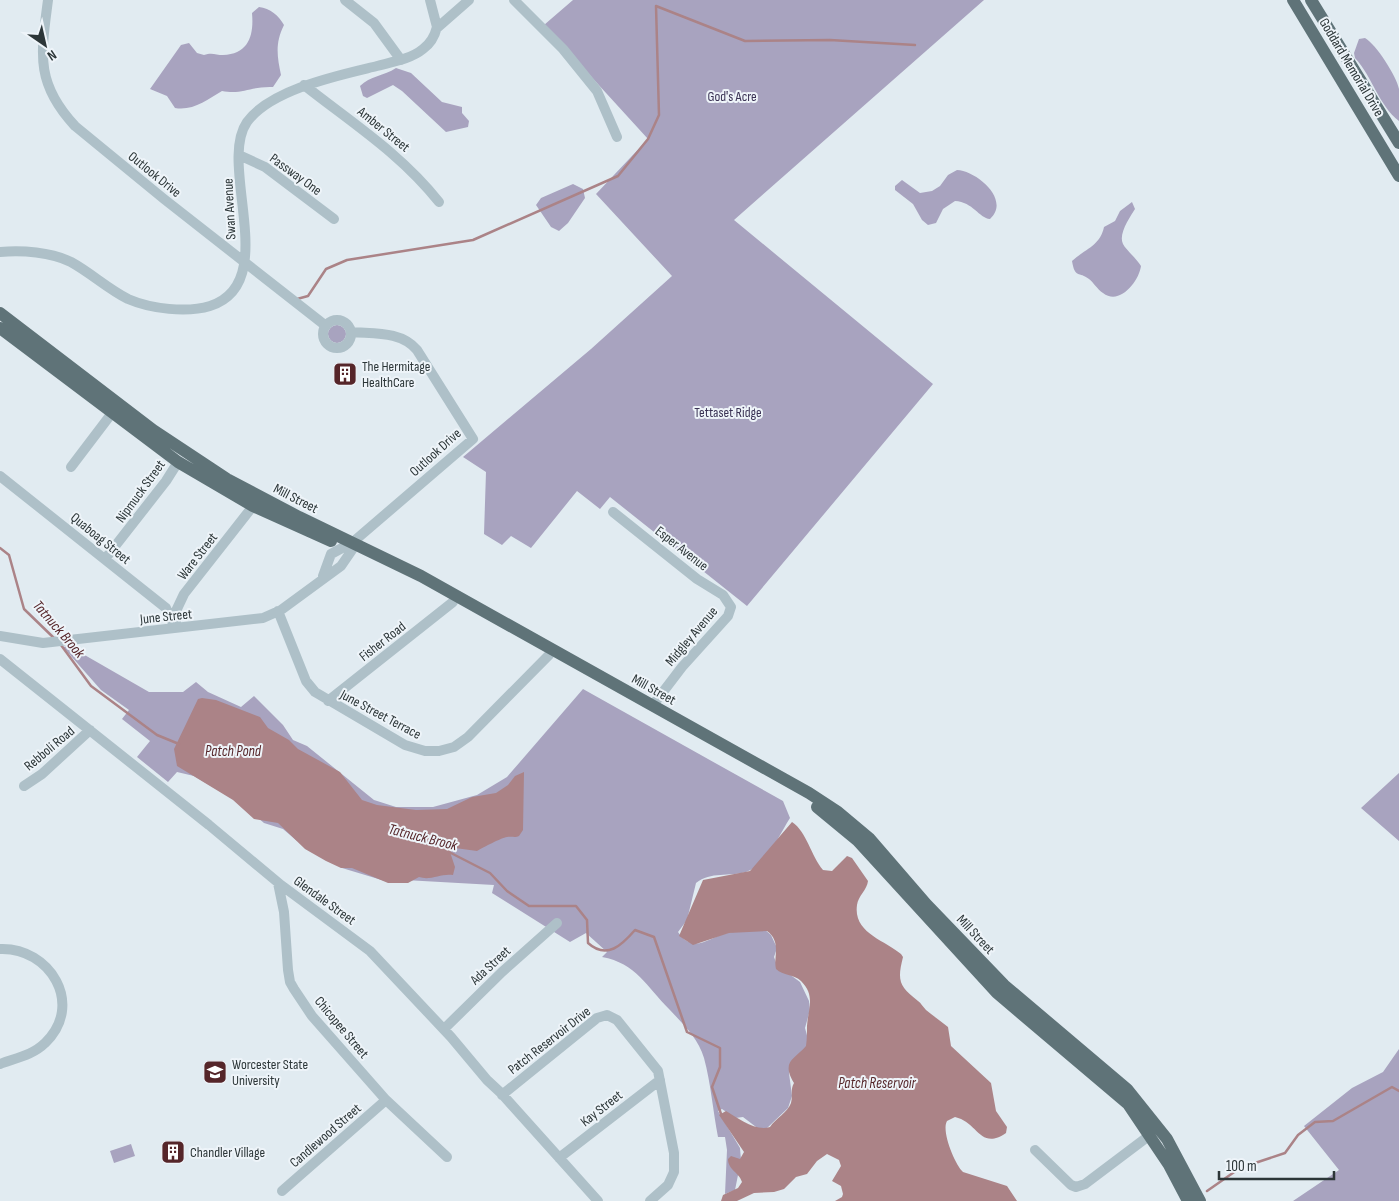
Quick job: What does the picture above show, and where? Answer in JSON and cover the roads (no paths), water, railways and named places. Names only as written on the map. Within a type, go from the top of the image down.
[{"type":"main road","name":"Goddard Memorial Drive","points":[[1293,0],[1399,176]]},
{"type":"main road","name":"Goddard Memorial Drive","points":[[1311,0],[1399,143]]},
{"type":"main road","name":"Mill Street","points":[[0,312],[153,430],[198,461],[549,655],[819,808],[889,869],[1004,985],[1106,1071],[1138,1102],[1167,1139],[1200,1201]]},
{"type":"main road","name":"Mill Street","points":[[0,328],[51,364],[112,413],[178,462],[253,506],[421,576],[809,792],[831,807],[869,838],[889,869],[997,994],[1121,1097],[1135,1112],[1170,1164],[1188,1201]]},
{"type":"street","name":"Outlook Drive","points":[[48,0],[42,46],[46,79],[57,105],[81,130],[244,263],[326,326]]},
{"type":"street","points":[[345,0],[374,23],[401,60]]},
{"type":"street","points":[[430,0],[437,21],[437,28]]},
{"type":"street","name":"Swan Avenue","points":[[0,252],[53,256],[70,262],[127,298],[159,307],[180,309],[208,306],[228,296],[240,281],[244,263],[245,212],[239,155],[241,135],[253,116],[262,108],[304,85],[401,60],[424,48],[437,28],[469,0]]},
{"type":"street","points":[[514,0],[563,49],[597,91],[617,137]]},
{"type":"street","name":"Amber Street","points":[[304,85],[360,125],[391,151],[422,181],[439,202]]},
{"type":"street","name":"Passway One","points":[[239,155],[265,167],[334,220]]},
{"type":"street","points":[[334,320],[341,320],[349,325],[352,332],[347,344],[334,348],[325,340],[323,331],[334,320]]},
{"type":"street","name":"Outlook Drive","points":[[350,546],[473,439],[409,342],[396,336],[352,332]]},
{"type":"street","points":[[71,467],[112,413]]},
{"type":"street","name":"Nipmuck Street","points":[[105,559],[166,481],[178,462]]},
{"type":"street","name":"Quaboag Street","points":[[0,476],[166,608],[175,628]]},
{"type":"street","name":"Ware Street","points":[[175,628],[176,611],[184,594],[253,506]]},
{"type":"street","name":"Esper Avenue","points":[[613,512],[697,578],[724,595],[731,607]]},
{"type":"street","name":"June Street","points":[[323,576],[331,554],[350,546]]},
{"type":"street","name":"June Street","points":[[0,636],[43,643],[258,619],[278,611],[323,576],[345,562],[350,546]]},
{"type":"street","name":"Fisher Road","points":[[328,701],[453,602]]},
{"type":"street","name":"Midgley Avenue","points":[[653,705],[682,667],[728,616],[731,607]]},
{"type":"street","name":"June Street Terrace","points":[[278,611],[306,681],[315,692],[407,746],[425,751],[444,750],[468,737],[549,655]]},
{"type":"street","name":"Glendale Street","points":[[0,659],[278,883],[370,951],[444,1029],[487,1080],[598,1201]]},
{"type":"street","name":"Rebboli Road","points":[[24,786],[42,774],[90,730]]},
{"type":"street","name":"Chicopee Street","points":[[278,883],[283,899],[290,982],[312,1016],[386,1100],[448,1157]]},
{"type":"street","name":"Ada Street","points":[[444,1029],[557,923]]},
{"type":"street","points":[[0,949],[25,952],[42,962],[55,977],[62,1002],[59,1022],[44,1044],[33,1052],[0,1064]]},
{"type":"street","name":"Patch Reservoir Drive","points":[[502,1095],[585,1026],[602,1016],[612,1016],[658,1071],[660,1080],[674,1153],[674,1172],[668,1185],[650,1201]]},
{"type":"street","name":"Kay Street","points":[[559,1158],[660,1080]]},
{"type":"street","name":"Candlewood Street","points":[[282,1191],[386,1100]]},
{"type":"street","points":[[1036,1150],[1071,1185],[1076,1187],[1085,1184],[1150,1135]]},
{"type":"water","name":"Patch Pond","points":[[198,699],[216,700],[260,717],[268,728],[289,740],[298,749],[340,772],[362,800],[377,805],[416,810],[447,809],[472,797],[496,793],[508,785],[515,776],[524,772],[523,830],[519,836],[504,838],[477,851],[455,848],[450,852],[455,867],[453,875],[428,878],[419,877],[408,883],[388,883],[352,868],[341,868],[305,849],[278,823],[254,819],[233,800],[177,766],[174,749]]},
{"type":"water","name":"Patch Reservoir","points":[[792,822],[805,838],[823,870],[832,871],[847,856],[852,858],[868,881],[857,905],[857,915],[860,922],[871,935],[901,954],[903,957],[900,978],[903,987],[926,1010],[948,1027],[951,1046],[991,1083],[996,1111],[1007,1127],[1006,1133],[997,1138],[990,1139],[979,1134],[963,1120],[955,1117],[947,1121],[947,1140],[963,1172],[1007,1186],[1017,1201],[835,1201],[842,1197],[843,1194],[841,1186],[832,1181],[841,1166],[839,1160],[827,1154],[817,1161],[807,1174],[796,1177],[784,1189],[774,1192],[754,1193],[737,1201],[721,1201],[723,1195],[738,1188],[742,1182],[728,1163],[728,1159],[731,1156],[740,1159],[744,1152],[719,1115],[726,1111],[747,1124],[765,1128],[770,1127],[787,1109],[791,1103],[794,1083],[790,1076],[789,1065],[806,1046],[810,997],[801,981],[776,969],[776,945],[772,935],[767,931],[729,933],[693,945],[679,936],[703,880],[750,871]]},
{"type":"waterway","points":[[297,299],[308,296],[326,269],[347,260],[473,240],[618,176],[648,139],[659,115],[656,6],[745,41],[830,40],[915,45]]},
{"type":"waterway","name":"Tatnuck Brook","points":[[0,548],[9,555],[24,609],[55,639]]},
{"type":"waterway","name":"Tatnuck Brook","points":[[61,645],[91,686],[157,735],[179,744]]},
{"type":"waterway","name":"Tatnuck Brook","points":[[449,852],[490,873],[507,891],[529,906],[576,906],[587,920],[588,943],[595,948],[602,950],[614,948],[625,941],[635,930],[654,937],[687,1032],[720,1048],[720,1067],[712,1087],[721,1114]]},
{"type":"waterway","points":[[1207,1191],[1240,1168],[1285,1153],[1298,1135],[1315,1122],[1333,1121],[1392,1087],[1399,1091]]},
{"type":"place","name":"The Hermitage HealthCare","points":[[345,374]]},
{"type":"place","name":"Worcester State University","points":[[215,1072]]},
{"type":"place","name":"Chandler Village","points":[[173,1152]]},
{"type":"park label","name":"God's Acre","points":[[732,96]]},
{"type":"park label","name":"Tettaset Ridge","points":[[728,412]]}]
